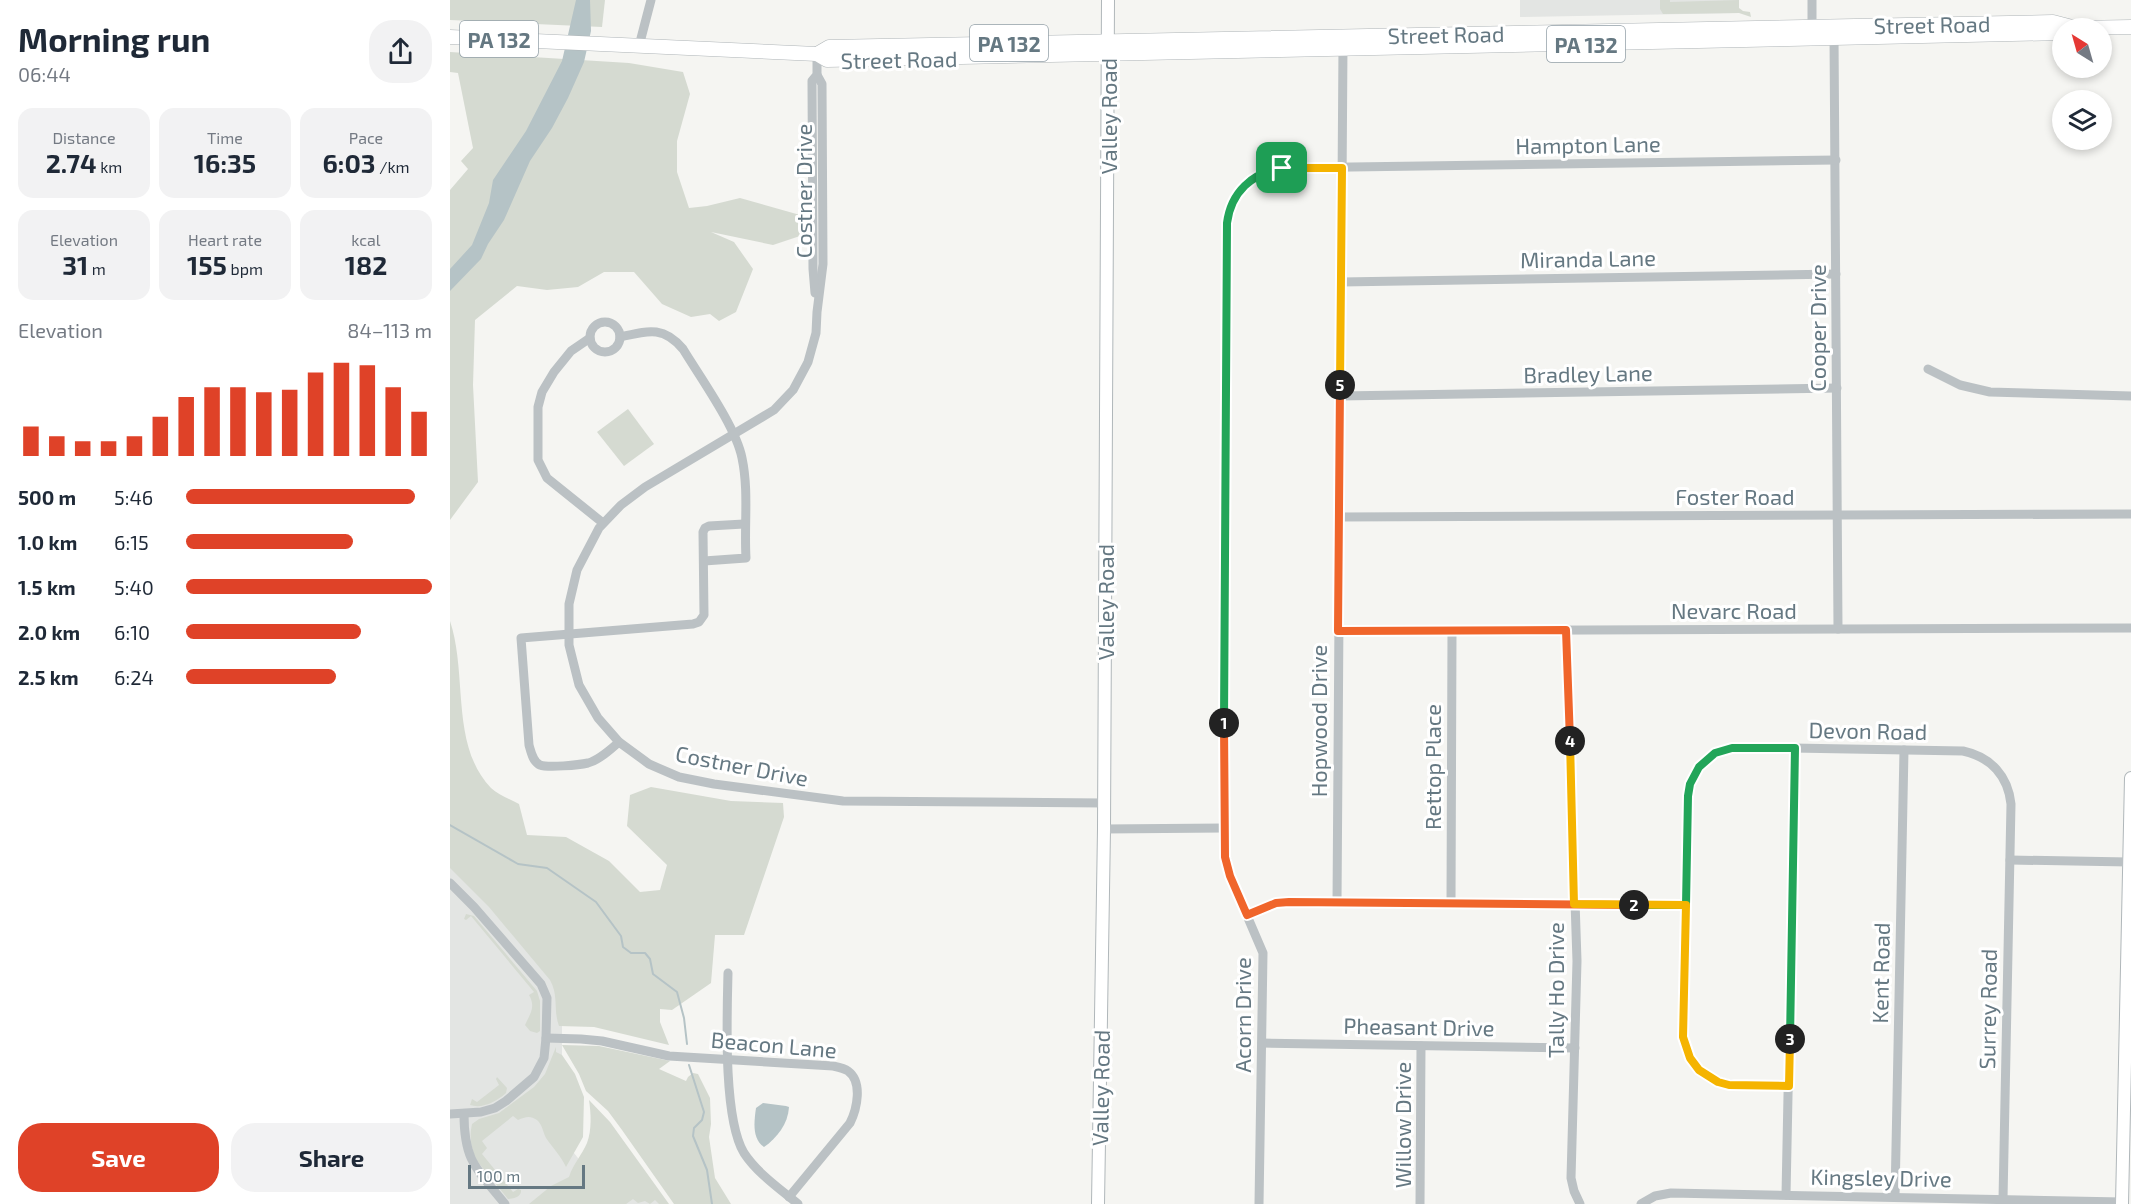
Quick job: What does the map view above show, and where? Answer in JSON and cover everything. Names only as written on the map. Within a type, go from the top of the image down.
[{"type":"main road","name":"Street Road","points":[[1834,33],[2052,22]]},
{"type":"main road","name":"Street Road","points":[[2112,27],[2131,27]]},
{"type":"main road","name":"Street Road","points":[[450,37],[817,54],[829,46],[1109,47],[1812,33],[2052,33]]},
{"type":"street","points":[[639,46],[651,0]]},
{"type":"street","name":"Valley Road","points":[[1098,1204],[1104,829],[1108,0]]},
{"type":"street","points":[[1812,0],[1812,33]]},
{"type":"street","name":"Cooper Drive","points":[[1834,33],[1838,629]]},
{"type":"street","name":"Hopwood Drive","points":[[1337,903],[1343,43]]},
{"type":"street","name":"Costner Drive","points":[[817,54],[817,75],[822,84],[823,264],[816,333],[808,362],[793,390],[774,410],[734,436],[645,487],[621,505],[603,523],[585,552],[574,579],[569,604],[568,636],[575,670],[584,695],[597,718],[619,742],[649,764],[679,777],[795,796],[843,801],[1104,803]]},
{"type":"street","name":"Hampton Lane","points":[[1342,168],[1836,160]]},
{"type":"street","name":"Acorn Drive","points":[[1259,1204],[1263,953],[1226,865],[1224,828],[1228,215],[1240,189],[1266,172],[1282,168],[1342,168]]},
{"type":"street","name":"Miranda Lane","points":[[1341,282],[1836,274]]},
{"type":"street","points":[[601,322],[614,325],[620,337],[615,349],[602,352],[591,345],[591,331],[601,322]]},
{"type":"street","points":[[620,337],[658,331],[676,341],[683,349],[734,436],[742,457],[746,505],[744,524],[746,558],[704,561]]},
{"type":"street","points":[[590,338],[571,351],[542,392],[538,407],[538,460],[547,478],[603,523]]},
{"type":"street","points":[[1928,369],[1960,385],[1990,392],[2131,396]]},
{"type":"street","name":"Bradley Lane","points":[[1340,396],[1837,388]]},
{"type":"street","name":"Foster Road","points":[[1339,517],[2131,514]]},
{"type":"street","points":[[619,742],[588,763],[540,765],[532,756],[521,638],[641,630],[699,622],[704,615],[703,532],[709,526],[744,524]]},
{"type":"street","name":"Nevarc Road","points":[[1338,631],[2131,628]]},
{"type":"street","name":"Tally Ho Drive","points":[[1566,630],[1577,961],[1571,1178],[1580,1204]]},
{"type":"street","name":"Rettop Place","points":[[1451,904],[1452,631]]},
{"type":"street","name":"Devon Road","points":[[1789,1086],[1729,1085],[1718,1082],[1699,1070],[1690,1058],[1683,1037],[1688,796],[1690,784],[1699,767],[1715,753],[1732,748],[1963,751],[1984,758],[1998,770],[2008,787],[2011,804],[2010,820]]},
{"type":"street","points":[[1786,1195],[1795,748]]},
{"type":"street","name":"Kent Road","points":[[1895,1197],[1904,750]]},
{"type":"street","points":[[2122,1203],[2129,992],[2131,778]]},
{"type":"street","name":"Surrey Road","points":[[2003,1199],[2010,820]]},
{"type":"street","points":[[1104,829],[1224,828]]},
{"type":"street","points":[[2010,860],[2129,862]]},
{"type":"street","points":[[450,882],[474,906],[541,984],[546,998],[546,1038],[542,1065],[534,1078],[495,1108],[481,1112],[450,1114]]},
{"type":"street","points":[[1247,915],[1276,903],[1686,905]]},
{"type":"street","points":[[728,974],[727,1059],[732,1110],[738,1140],[752,1163],[798,1204]]},
{"type":"street","name":"Beacon Lane","points":[[546,1038],[581,1038],[669,1056],[833,1066],[849,1072],[857,1091],[855,1113],[850,1123],[789,1197]]},
{"type":"street","name":"Pheasant Drive","points":[[1262,1043],[1575,1048]]},
{"type":"street","name":"Willow Drive","points":[[1420,1204],[1421,1046]]},
{"type":"street","points":[[464,1114],[465,1141],[469,1157],[506,1204]]},
{"type":"street","name":"Kingsley Drive","points":[[1641,1204],[1655,1196],[1671,1193],[2122,1203]]},
{"type":"shaded area","points":[[450,0],[605,0],[602,27],[450,20]]},
{"type":"shaded area","points":[[576,0],[590,0],[591,31],[584,62],[552,128],[530,161],[504,220],[481,259],[450,291],[450,269],[472,245],[489,203],[493,180],[526,131],[562,61]]},
{"type":"shaded area","points":[[1520,0],[1739,0],[1739,13],[1520,17]]},
{"type":"shaded area","points":[[1660,0],[1670,0],[1670,2],[1739,0],[1739,8],[1750,12],[1751,17],[1739,13],[1663,14],[1660,9]]},
{"type":"shaded area","points":[[450,52],[629,63],[683,72],[690,94],[677,141],[677,172],[689,208],[740,198],[800,215],[800,236],[773,245],[711,232],[734,242],[753,269],[736,312],[719,321],[710,314],[691,317],[662,304],[634,272],[604,272],[578,287],[547,290],[517,286],[475,320],[473,385],[478,482],[450,520],[450,190],[468,169],[461,161],[473,148],[458,73],[450,72]]},
{"type":"shaded area","points":[[628,409],[654,444],[624,466],[597,432]]},
{"type":"shaded area","points":[[450,621],[458,664],[465,731],[470,751],[478,771],[491,788],[519,804],[527,835],[566,837],[609,861],[640,892],[660,890],[667,865],[627,826],[630,795],[651,787],[731,801],[783,803],[784,817],[744,935],[715,935],[711,983],[672,1010],[660,1009],[660,1022],[669,1045],[594,1027],[559,1026],[550,980],[489,907],[450,868]]},
{"type":"shaded area","points":[[450,849],[562,966],[562,1080],[537,1106],[600,1186],[629,1162],[664,1204],[450,1204]]},
{"type":"shaded area","points":[[466,914],[474,916],[537,991],[540,1001],[540,1031],[537,1033],[530,1031],[525,1025],[532,1007],[529,995],[534,992],[471,916],[464,919]]},
{"type":"shaded area","points":[[562,1045],[599,1046],[670,1061],[659,1069],[686,1081],[693,1073],[698,1074],[710,1098],[709,1137],[715,1178],[731,1204],[674,1204],[608,1111],[586,1091]]},
{"type":"shaded area","points":[[556,1047],[556,1052],[562,1055],[575,1074],[584,1097],[583,1137],[566,1167],[546,1138],[540,1124],[532,1117],[518,1120],[513,1116],[482,1141],[487,1148],[482,1154],[513,1192],[521,1190],[519,1196],[508,1199],[477,1161],[471,1143],[472,1124],[479,1119],[499,1113],[534,1087],[545,1074]]},
{"type":"shaded area","points":[[497,1077],[507,1088],[506,1093],[489,1104],[470,1105],[472,1099],[477,1102],[499,1085]]},
{"type":"shaded area","points":[[589,1100],[610,1122],[669,1204],[659,1204],[655,1200],[650,1204],[645,1201],[638,1203],[633,1199],[626,1204],[529,1204],[551,1186],[569,1177],[589,1138],[591,1122]]},
{"type":"shaded area","points":[[763,1103],[789,1107],[781,1130],[764,1147],[757,1140],[754,1124],[756,1108]]},
{"type":"waterway","points":[[450,825],[518,864],[547,868],[596,902],[621,936],[623,947],[631,953],[645,953],[650,959],[653,974],[677,992],[684,1018],[687,1044]]},
{"type":"waterway","points":[[689,1065],[704,1112],[702,1120],[694,1128],[693,1136],[707,1170],[712,1204]]},
{"type":"route","points":[[1282,168],[1258,175],[1240,189],[1230,207],[1227,223],[1224,846],[1226,865],[1247,915],[1276,903],[1289,902],[1686,905],[1688,796],[1690,784],[1699,767],[1715,753],[1725,749],[1738,747],[1795,748],[1789,1086],[1729,1085],[1718,1082],[1699,1070],[1690,1058],[1683,1037],[1686,905],[1574,904],[1566,630],[1338,631],[1342,168],[1282,168]]}]
